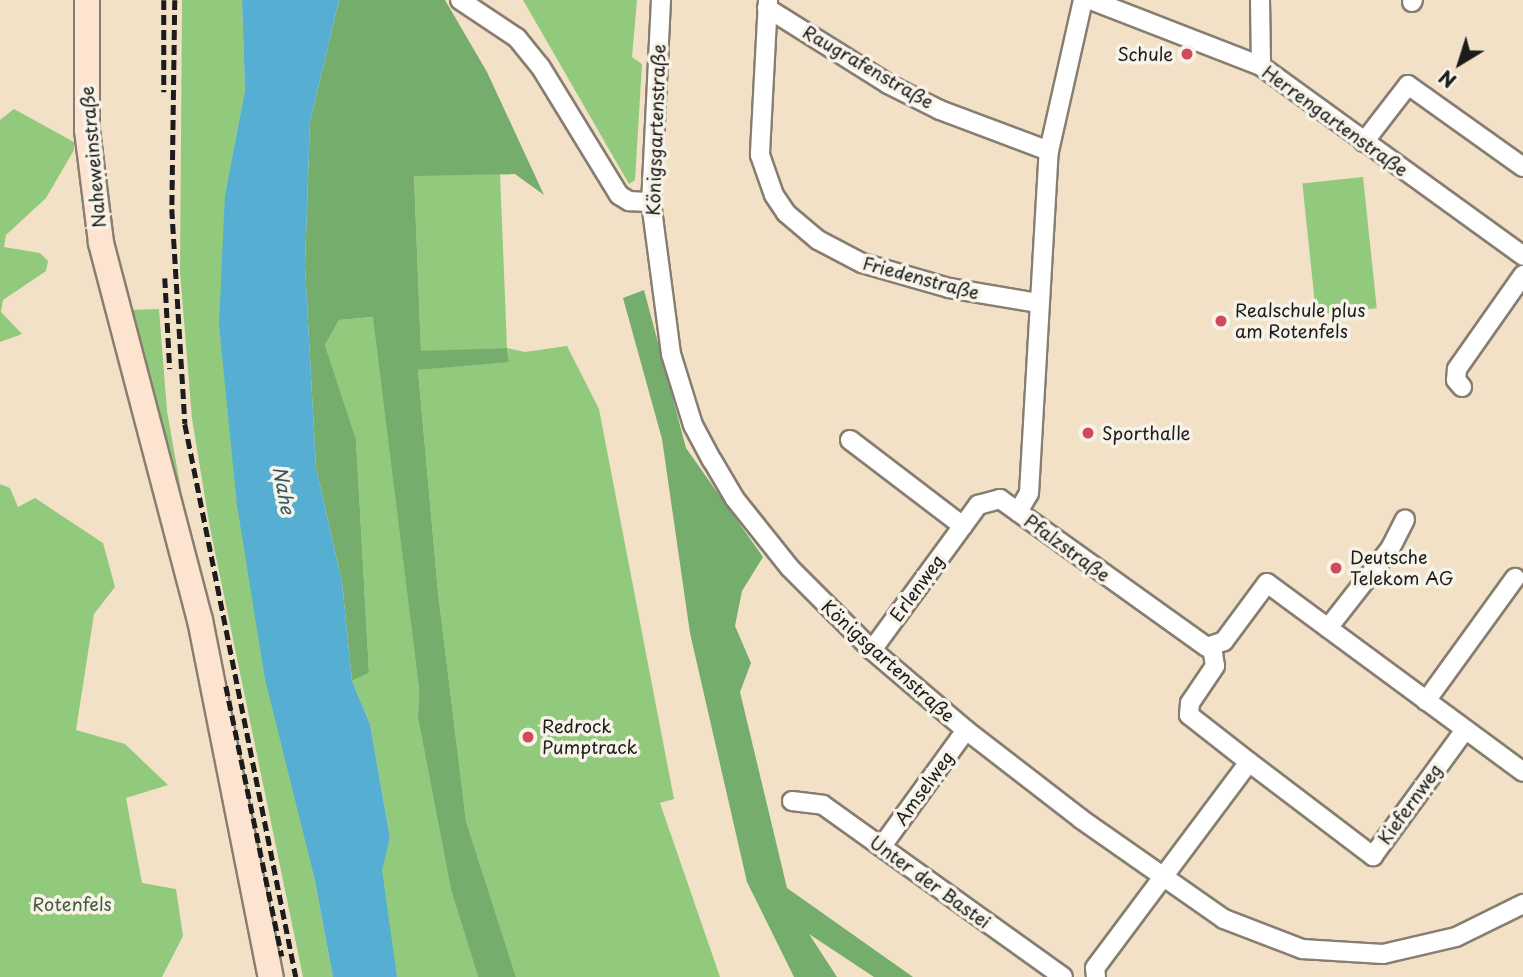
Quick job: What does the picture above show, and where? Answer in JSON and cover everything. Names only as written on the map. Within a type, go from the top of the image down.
[{"type":"main road","name":"Naheweinstraße","points":[[87,0],[91,172],[101,243],[200,620],[271,977]]},
{"type":"street","points":[[460,0],[517,38],[540,66],[619,195],[629,201],[651,202]]},
{"type":"street","name":"Königsgartenstraße","points":[[661,0],[651,202],[671,354],[693,425],[757,529],[872,650],[966,730],[1161,878],[1224,919],[1266,937],[1341,954],[1419,948],[1456,937],[1523,904]]},
{"type":"street","name":"Pfalzstraße","points":[[1083,0],[1049,151],[1029,493],[1018,512],[1185,634],[1212,647]]},
{"type":"street","name":"Herrengartenstraße","points":[[1091,0],[1261,66],[1523,256]]},
{"type":"street","points":[[1260,0],[1261,66]]},
{"type":"street","name":"Raugrafenstraße","points":[[767,4],[899,89],[986,130],[1049,151]]},
{"type":"street","name":"Friedenstraße","points":[[767,4],[760,155],[774,195],[786,213],[818,240],[862,263],[948,288],[1039,303]]},
{"type":"street","points":[[1364,142],[1408,85],[1523,167]]},
{"type":"street","points":[[1462,387],[1456,380],[1457,369],[1523,275]]},
{"type":"street","points":[[850,440],[963,526]]},
{"type":"street","name":"Erlenweg","points":[[872,650],[978,505],[992,498],[1018,512]]},
{"type":"street","points":[[1328,628],[1390,550],[1405,520]]},
{"type":"street","points":[[1426,701],[1515,578]]},
{"type":"street","points":[[1212,647],[1224,641],[1267,583],[1523,772]]},
{"type":"street","name":"Kiefernweg","points":[[1212,647],[1215,666],[1190,703],[1189,715],[1373,856],[1465,730]]},
{"type":"street","name":"Amselweg","points":[[882,846],[966,730]]},
{"type":"street","points":[[1096,977],[1095,968],[1249,762]]},
{"type":"street","name":"Unter der Bastei","points":[[792,801],[823,805],[1062,977]]},
{"type":"green space","points":[[182,0],[242,0],[245,90],[225,194],[314,876],[333,977],[303,977],[210,528],[192,419],[180,272]]},
{"type":"green space","points":[[339,0],[445,0],[487,72],[544,195],[515,174],[414,176],[421,351],[507,348],[509,362],[418,370],[438,592],[466,821],[516,977],[478,977],[451,890],[418,718],[419,689],[373,317],[339,320],[325,345],[356,439],[369,673],[352,681],[342,582],[316,468],[305,266],[310,122]]},
{"type":"green space","points":[[523,0],[637,0],[632,57],[642,64],[635,180],[629,184]]},
{"type":"green space","points":[[14,109],[74,142],[74,150],[46,198],[6,235],[4,247],[40,253],[48,261],[46,271],[3,300],[1,312],[22,334],[0,342],[0,120]]},
{"type":"green space","points":[[500,173],[507,348],[421,352],[414,175]]},
{"type":"green space","points":[[1363,177],[1377,308],[1316,315],[1302,183]]},
{"type":"green space","points":[[644,290],[686,448],[763,557],[742,591],[735,626],[751,663],[740,692],[787,888],[913,977],[874,977],[809,934],[837,977],[794,977],[747,882],[690,633],[662,439],[623,298]]},
{"type":"green space","points":[[159,309],[167,411],[189,535],[123,310]]},
{"type":"green space","points":[[374,317],[419,689],[418,718],[451,890],[478,977],[397,977],[395,971],[381,870],[390,838],[370,724],[352,681],[369,673],[356,439],[325,345],[339,320]]},
{"type":"green space","points":[[567,346],[599,409],[674,799],[660,803],[720,977],[516,977],[466,821],[438,592],[418,370],[509,361],[507,348],[525,352]]},
{"type":"green space","name":"Rotenfels","points":[[0,484],[10,488],[18,507],[35,498],[103,543],[115,587],[94,614],[76,730],[125,744],[168,785],[126,798],[142,883],[176,889],[183,936],[162,977],[0,977]]},
{"type":"water","name":"Nahe","points":[[242,0],[339,0],[310,122],[305,266],[316,468],[342,582],[352,681],[370,724],[390,838],[382,870],[397,977],[333,977],[314,876],[265,679],[237,505],[219,325],[225,194],[245,90]]},
{"type":"railway","points":[[164,0],[164,92]]},
{"type":"railway","points":[[175,0],[172,209],[185,424],[296,977]]},
{"type":"railway","points":[[165,278],[170,369]]},
{"type":"railway","points":[[226,686],[282,956]]},
{"type":"place","name":"Schule","points":[[1187,54]]},
{"type":"place","name":"Realschule plus am Rotenfels","points":[[1221,321]]},
{"type":"place","name":"Sporthalle","points":[[1088,433]]},
{"type":"place","name":"Deutsche Telekom AG","points":[[1336,568]]},
{"type":"place","name":"Redrock Pumptrack","points":[[528,737]]}]
